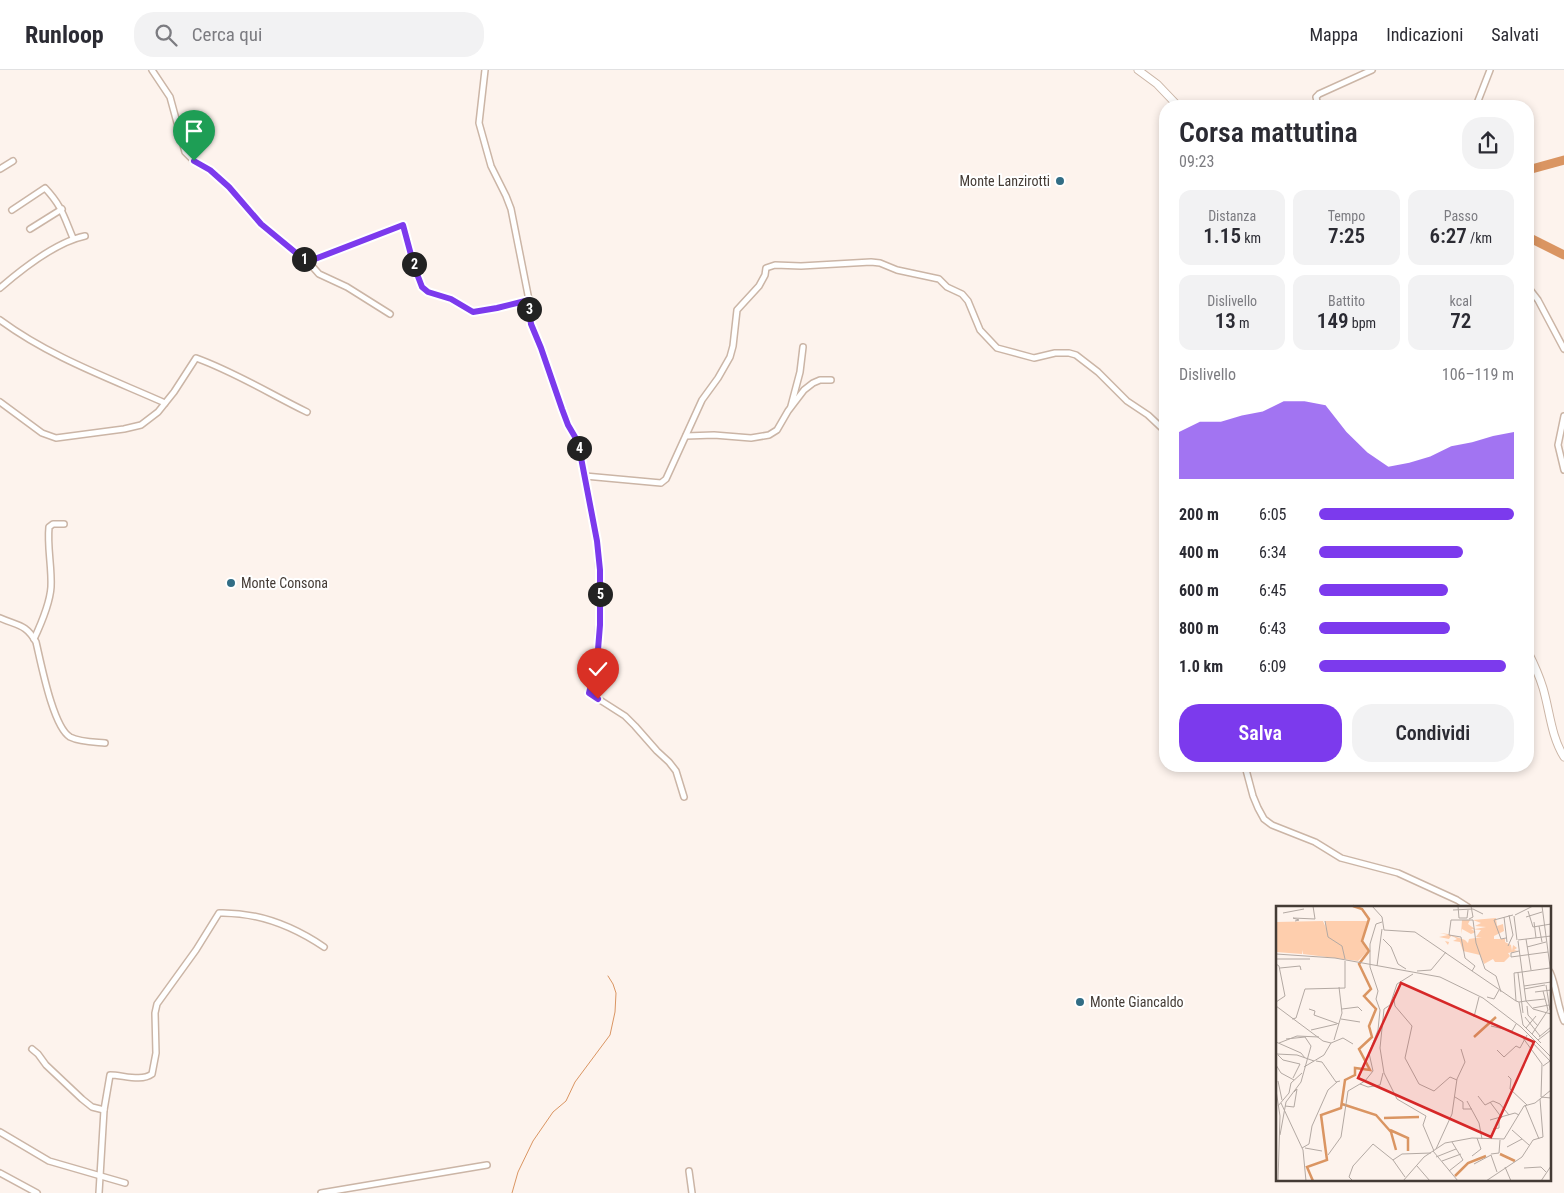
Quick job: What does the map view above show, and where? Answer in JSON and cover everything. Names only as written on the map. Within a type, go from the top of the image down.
[{"type":"street","points":[[152,70],[170,97],[185,152],[229,187],[261,224],[319,274],[347,287],[390,314]]},
{"type":"street","points":[[485,70],[479,123],[491,166],[511,209],[529,300],[531,324],[568,425],[578,442],[597,541],[600,570],[597,662],[589,693],[625,716],[669,762],[676,771],[684,797]]},
{"type":"street","points":[[1138,70],[1157,84],[1172,100]]},
{"type":"street","points":[[1317,100],[1316,97],[1372,70]]},
{"type":"street","points":[[1478,100],[1490,70]]},
{"type":"street","points":[[0,169],[13,161]]},
{"type":"street","points":[[12,210],[45,188],[56,199],[62,209],[73,238]]},
{"type":"street","points":[[30,229],[62,209]]},
{"type":"street","points":[[307,262],[403,225],[419,280],[422,287],[428,292],[451,299],[473,312],[529,300]]},
{"type":"street","points":[[1,286],[24,267],[73,238],[85,236]]},
{"type":"street","points":[[585,476],[661,483],[666,478],[702,400],[730,357],[737,310],[759,286],[765,275],[766,268],[775,265],[801,266],[871,262],[939,279],[947,287],[962,294],[968,301],[980,330],[997,348],[1034,358],[1055,353],[1076,355],[1098,372],[1127,401],[1148,414],[1159,424]]},
{"type":"street","points":[[1534,295],[1564,348]]},
{"type":"street","points":[[0,320],[44,349],[165,403]]},
{"type":"street","points":[[790,409],[800,372],[803,347]]},
{"type":"street","points":[[0,402],[42,432],[56,438],[124,429],[141,425],[158,412],[196,358],[243,379],[307,412]]},
{"type":"street","points":[[686,436],[714,435],[751,438],[769,435],[777,430],[804,390],[820,380],[831,380]]},
{"type":"street","points":[[1564,416],[1558,445],[1564,470]]},
{"type":"street","points":[[34,639],[51,593],[52,580],[48,553],[49,527],[53,524],[64,524]]},
{"type":"street","points":[[0,618],[23,627],[30,632],[34,639],[55,715],[61,728],[71,737],[84,741],[105,743]]},
{"type":"street","points":[[1534,664],[1543,689],[1556,745],[1564,757]]},
{"type":"street","points":[[1247,772],[1258,808],[1264,819],[1272,825],[1315,842],[1341,858],[1398,872],[1466,906]]},
{"type":"street","points":[[99,1193],[104,1110],[110,1074],[147,1078],[152,1074],[156,1053],[155,1013],[157,1004],[196,950],[219,913],[232,912],[259,916],[306,935],[324,947]]},
{"type":"street","points":[[1552,979],[1557,1002],[1564,1021]]},
{"type":"street","points":[[32,1049],[82,1099],[92,1107],[104,1110]]},
{"type":"street","points":[[0,1132],[49,1162],[124,1183]]},
{"type":"street","points":[[321,1193],[487,1165]]},
{"type":"street","points":[[689,1171],[692,1193]]},
{"type":"street","points":[[0,1172],[37,1193]]},
{"type":"waterway","points":[[1534,168],[1564,160]]},
{"type":"waterway","points":[[1534,240],[1564,255]]},
{"type":"waterway","points":[[512,1193],[518,1172],[533,1141],[553,1112],[566,1101],[575,1082],[610,1035],[615,1012],[616,993],[608,976]]},
{"type":"place","name":"Monte Lanzirotti","points":[[1060,181]]},
{"type":"place","name":"Monte Consona","points":[[231,583]]},
{"type":"place","name":"Monte Giancaldo","points":[[1080,1002]]},
{"type":"route","points":[[194,161],[210,170],[229,187],[261,224],[307,262],[403,225],[414,266],[422,287],[428,292],[451,299],[473,312],[529,300],[531,324],[568,425],[578,442],[597,541],[600,570],[600,625],[597,662],[589,693],[598,699]]}]
